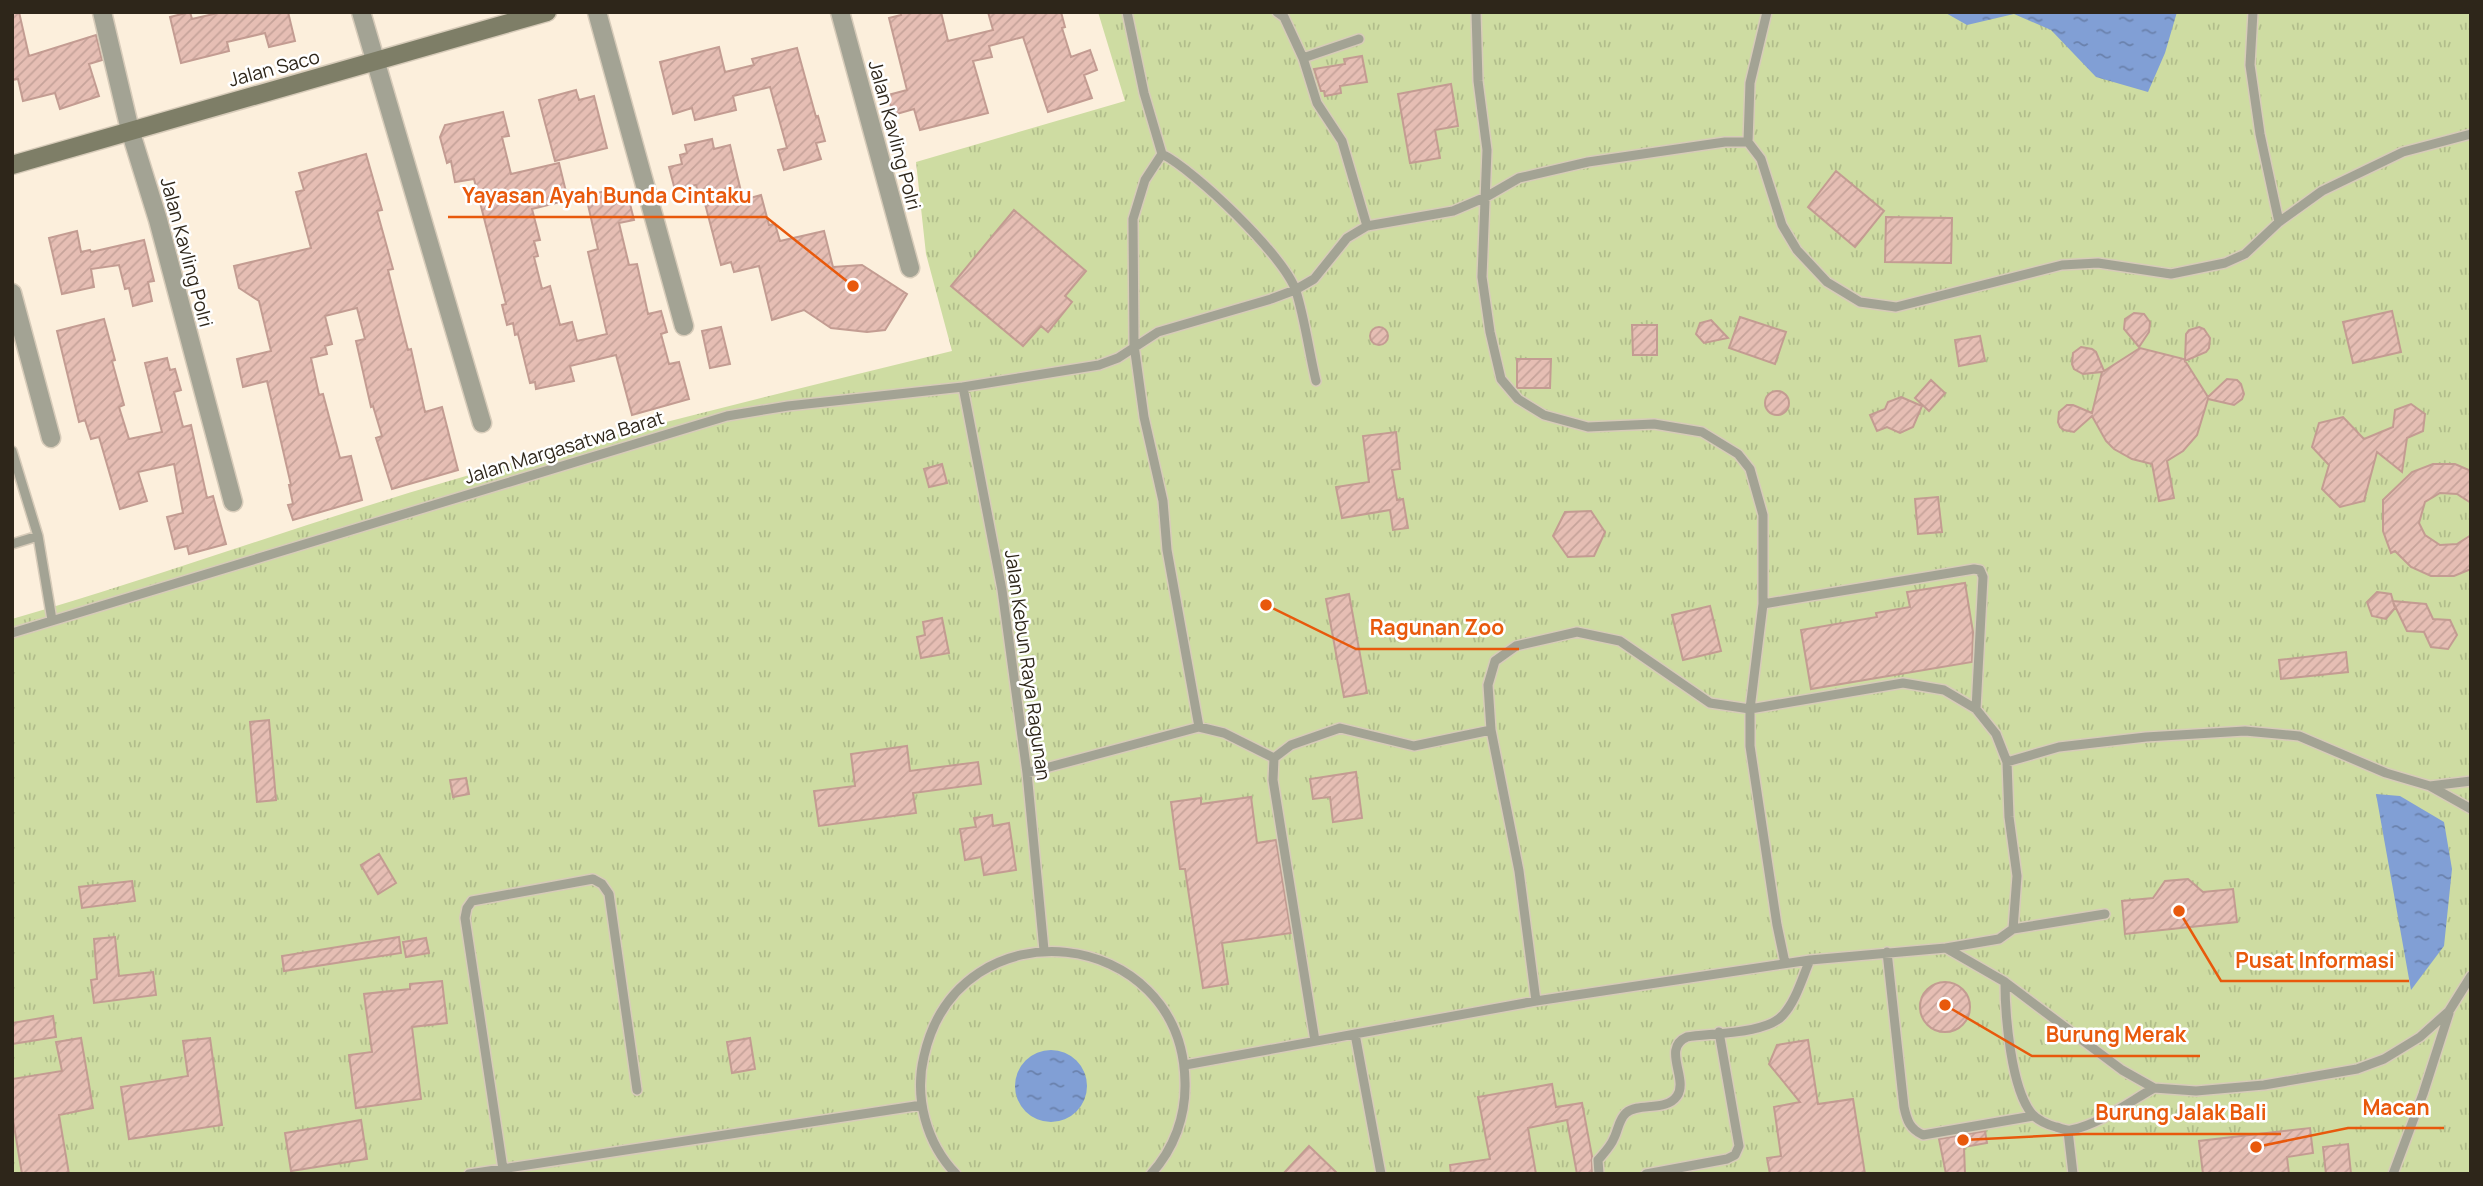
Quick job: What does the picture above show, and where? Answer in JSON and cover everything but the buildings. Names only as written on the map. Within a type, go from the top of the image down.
[{"type":"main road","name":"Jalan Saco","points":[[12,165],[547,12]]},
{"type":"street","name":"Jalan Kavling Polri","points":[[102,12],[130,130],[159,220],[233,502]]},
{"type":"street","points":[[361,12],[482,423]]},
{"type":"street","points":[[597,12],[684,326]]},
{"type":"street","name":"Jalan Kavling Polri","points":[[840,12],[910,268]]},
{"type":"street","points":[[12,293],[51,438]]},
{"type":"lane","points":[[1127,12],[1144,93],[1162,154],[1189,172],[1255,234],[1283,267],[1295,290],[1316,381]]},
{"type":"lane","points":[[1277,12],[1284,17],[1303,58],[1317,103],[1342,141],[1367,226]]},
{"type":"lane","points":[[1476,12],[1478,81],[1487,150],[1482,277],[1490,332],[1501,379],[1518,399],[1545,415],[1588,427],[1654,424],[1702,432],[1738,454],[1750,469],[1763,515],[1763,604],[1750,709],[1750,746],[1757,803],[1785,964]]},
{"type":"lane","points":[[1767,12],[1750,83],[1748,142],[1761,159],[1782,225],[1797,250],[1827,282],[1860,302],[1896,307],[2062,265],[2098,263],[2171,274],[2225,263],[2245,254],[2279,222],[2322,191],[2403,152],[2471,134]]},
{"type":"lane","points":[[2253,12],[2250,65],[2260,134],[2279,222]]},
{"type":"lane","points":[[1303,58],[1359,39]]},
{"type":"lane","name":"Jalan Margasatwa Barat","points":[[12,633],[727,416],[788,406],[962,387],[1099,365],[1118,358],[1134,345],[1158,332],[1295,290],[1314,279],[1348,238],[1367,226],[1453,211],[1486,197],[1519,178],[1588,162],[1725,142],[1748,142]]},
{"type":"lane","points":[[1162,154],[1145,180],[1133,219],[1134,345],[1142,405],[1163,501],[1167,550],[1199,727]]},
{"type":"lane","name":"Jalan Kebun Raya Ragunan","points":[[962,387],[1002,590],[1027,773],[1044,950]]},
{"type":"lane","points":[[12,451],[38,536],[52,620]]},
{"type":"lane","points":[[12,544],[38,536]]},
{"type":"lane","points":[[1763,604],[1980,570],[1983,577],[1976,709]]},
{"type":"lane","points":[[1536,1001],[1519,871],[1491,730],[1489,685],[1495,661],[1516,646],[1577,632],[1620,641],[1710,703],[1750,709],[1903,683],[1944,690],[1976,709],[1996,734],[2007,762],[2009,817],[2017,876],[2013,929]]},
{"type":"lane","points":[[1027,773],[1199,727],[1224,733],[1274,758]]},
{"type":"lane","points":[[1315,1041],[1273,780],[1274,758],[1291,745],[1340,728],[1413,746],[1491,730]]},
{"type":"lane","points":[[2007,762],[2059,747],[2146,737],[2245,731],[2299,736],[2386,773],[2430,786],[2471,809]]},
{"type":"lane","points":[[2430,786],[2471,781]]},
{"type":"lane","points":[[503,1169],[466,918],[467,908],[472,901],[593,879],[602,884],[609,894],[637,1090]]},
{"type":"lane","points":[[1185,1065],[1536,1001],[1810,960],[1946,948],[1999,939],[2013,929],[2105,915]]},
{"type":"lane","points":[[1946,948],[2005,982],[2122,1070],[2154,1088],[2196,1091],[2264,1085],[2357,1069],[2384,1059],[2420,1037],[2449,1011]]},
{"type":"lane","points":[[956,1174],[947,1165],[931,1137],[922,1105],[920,1071],[928,1038],[943,1007],[966,982],[994,964],[1044,950],[1077,952],[1108,962],[1136,980],[1159,1004],[1176,1032],[1185,1065],[1185,1099],[1177,1134],[1151,1174]]},
{"type":"lane","points":[[1887,952],[1904,1107],[1906,1119],[1913,1130],[1923,1135],[2033,1116]]},
{"type":"lane","points":[[1600,1174],[1598,1160],[1614,1140],[1623,1115],[1633,1109],[1667,1104],[1676,1097],[1680,1088],[1676,1067],[1680,1040],[1719,1032],[1749,1030],[1775,1023],[1790,1004],[1810,960]]},
{"type":"lane","points":[[2393,1174],[2423,1094],[2449,1011],[2471,976]]},
{"type":"lane","points":[[2005,982],[2005,1009],[2012,1056],[2022,1097],[2033,1116],[2068,1131],[2089,1124],[2154,1088]]},
{"type":"lane","points":[[1646,1174],[1727,1159],[1735,1155],[1739,1146],[1719,1032]]},
{"type":"lane","points":[[1355,1034],[1381,1174]]},
{"type":"lane","points":[[470,1174],[922,1105]]},
{"type":"lane","points":[[2068,1131],[2073,1174]]},
{"type":"green space","points":[[1098,12],[2471,12],[2471,1174],[12,1174],[12,619],[466,476],[647,427],[952,351],[926,254],[916,162],[1125,101]]},
{"type":"water","points":[[1944,12],[2177,12],[2165,53],[2148,92],[2096,77],[2051,30],[2014,14],[1967,25]]},
{"type":"water","points":[[2376,794],[2400,796],[2444,822],[2452,869],[2444,946],[2411,990]]},
{"type":"water","points":[[1051,1050],[1071,1056],[1081,1066],[1087,1086],[1081,1106],[1071,1116],[1051,1122],[1031,1116],[1021,1106],[1015,1086],[1021,1066],[1031,1056]]},
{"type":"place","name":"Yayasan Ayah Bunda Cintaku","points":[[853,286]]},
{"type":"place","name":"Ragunan Zoo","points":[[1266,605]]},
{"type":"place","name":"Pusat Informasi","points":[[2179,911]]},
{"type":"place","name":"Burung Merak","points":[[1945,1005]]},
{"type":"place","name":"Burung Jalak Bali","points":[[1963,1140]]},
{"type":"place","name":"Macan","points":[[2256,1147]]}]
